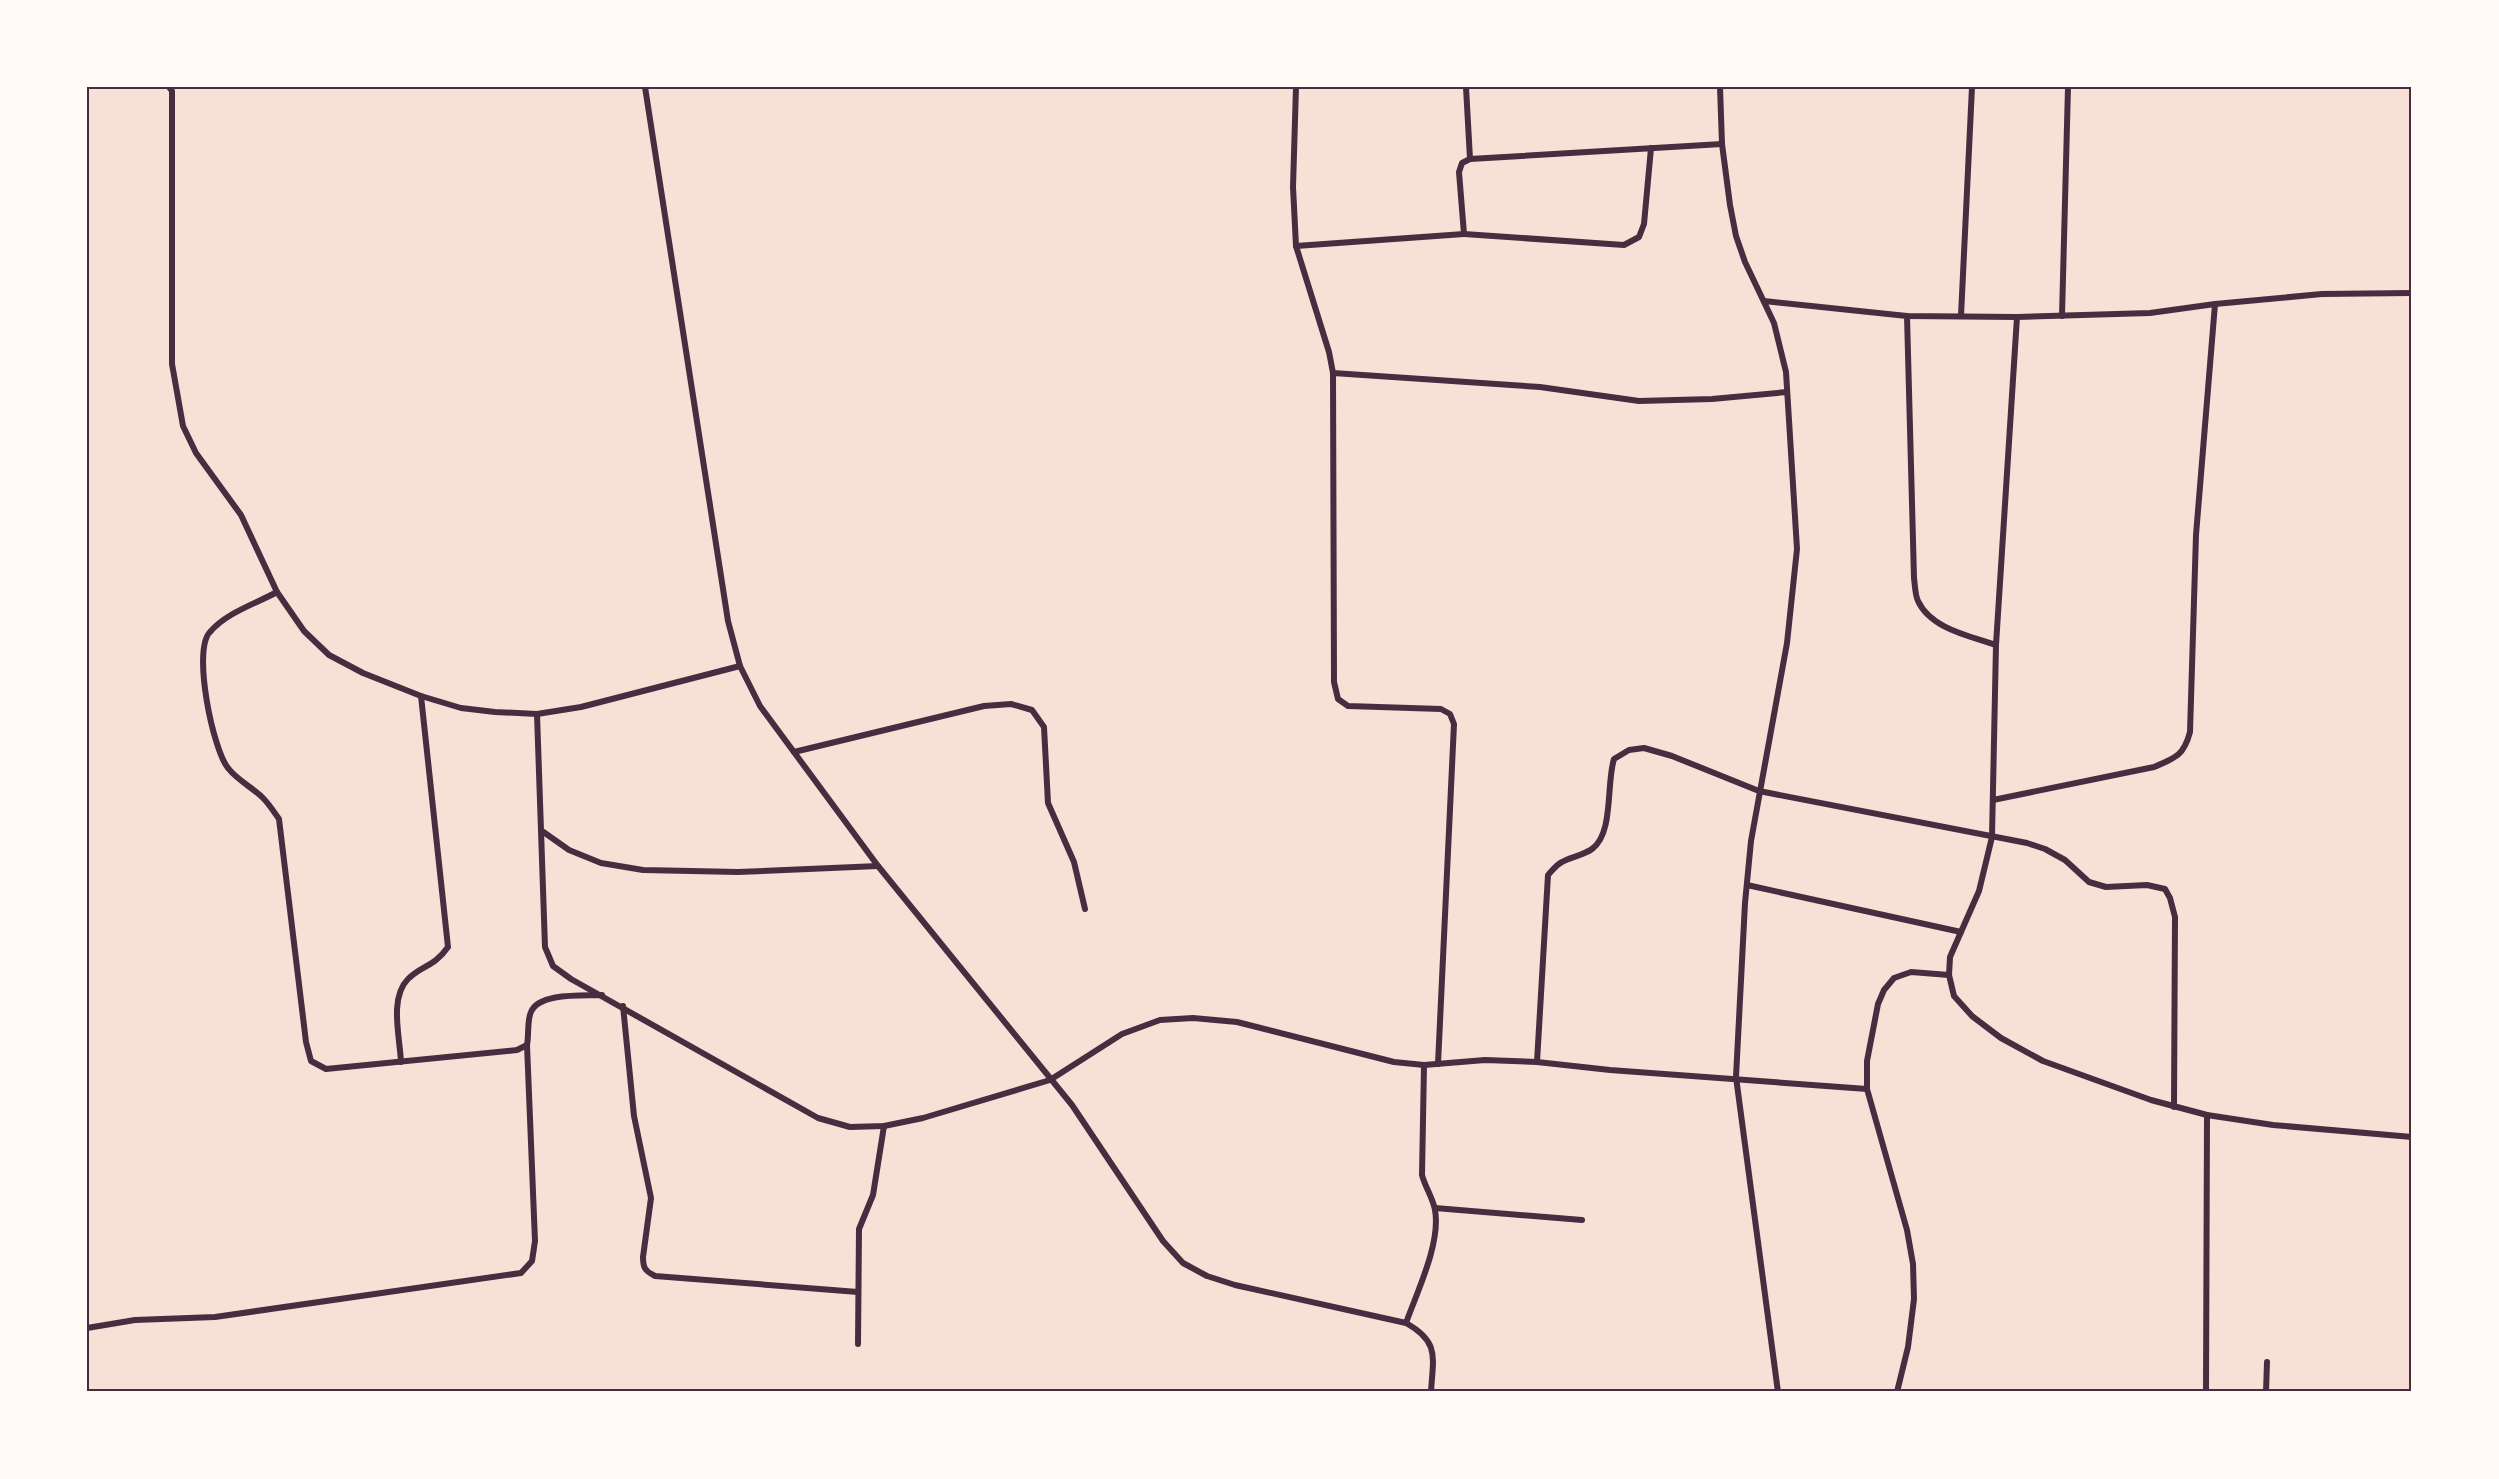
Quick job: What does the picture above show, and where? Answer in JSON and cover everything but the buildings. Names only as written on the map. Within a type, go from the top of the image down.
[{"type":"street","points":[[170,87],[172,91],[172,364],[181,416],[196,453],[241,515],[277,592],[304,631],[329,655],[363,673],[421,696],[461,708],[495,712],[537,714],[581,707],[740,666]]},
{"type":"street","points":[[645,87],[728,621],[740,666],[760,706],[878,866],[1072,1105],[1163,1241],[1183,1263],[1207,1276],[1235,1285],[1406,1323],[1422,1332],[1431,1344],[1431,1392]]},
{"type":"street","points":[[1296,87],[1293,187],[1296,246],[1329,352],[1333,373],[1334,682],[1338,699],[1348,706],[1363,708],[1441,709],[1450,714],[1454,724],[1438,1064]]},
{"type":"street","points":[[1466,87],[1470,159]]},
{"type":"street","points":[[1720,87],[1722,144],[1736,236],[1781,344],[1787,392],[1797,549],[1787,643],[1759,791],[1747,885],[1736,1077],[1778,1392]]},
{"type":"street","points":[[1961,316],[1972,87]]},
{"type":"street","points":[[2062,316],[2068,87]]},
{"type":"street","points":[[1464,234],[1459,172],[1462,163],[1470,159],[1722,144]]},
{"type":"street","points":[[1296,246],[1464,234],[1624,245],[1639,237],[1644,224],[1651,148]]},
{"type":"street","points":[[1764,301],[1907,316],[2017,317],[2150,313],[2215,304],[2322,294],[2412,292]]},
{"type":"street","points":[[1993,800],[2154,767],[2174,759],[2186,748],[2190,732],[2196,535],[2215,304]]},
{"type":"street","points":[[1907,316],[1914,578],[1918,601],[1928,615],[1945,626],[1996,645]]},
{"type":"street","points":[[2017,317],[1996,645],[1992,837],[1979,891],[1950,957],[1949,975],[1954,996],[1972,1016],[2001,1038],[2043,1061],[2151,1101],[2207,1115],[2273,1125],[2412,1137]]},
{"type":"street","points":[[1333,373],[1540,387],[1639,401],[1712,399],[1787,392]]},
{"type":"street","points":[[277,592],[222,621],[207,634],[202,654],[202,673],[220,757],[228,770],[264,799],[279,819],[306,1042],[311,1061],[326,1069],[517,1050],[527,1045]]},
{"type":"street","points":[[401,1062],[399,994],[407,979],[440,958],[448,947],[421,696]]},
{"type":"street","points":[[794,752],[984,706],[1011,704],[1032,710],[1044,727],[1048,803],[1074,862],[1085,909]]},
{"type":"street","points":[[537,714],[545,947],[553,966],[571,979],[818,1118],[850,1127],[884,1126],[923,1118],[1050,1080],[1122,1034],[1160,1020],[1193,1018],[1237,1022],[1394,1062],[1424,1065],[1485,1060],[1537,1062],[1610,1070],[1736,1077],[1867,1089]]},
{"type":"street","points":[[1537,1062],[1548,875],[1559,863],[1592,850],[1602,839],[1606,821],[1610,773],[1614,759],[1629,750],[1644,748],[1672,756],[1759,791],[2045,849],[2064,860],[2089,882],[2106,887],[2147,885],[2165,890],[2170,898],[2175,917],[2174,1107]]},
{"type":"street","points":[[542,831],[569,850],[601,863],[643,870],[738,872],[878,866]]},
{"type":"street","points":[[1747,885],[1961,932]]},
{"type":"street","points":[[1897,1392],[1901,1383],[1914,1299],[1913,1264],[1904,1220],[1867,1089],[1867,1061],[1878,1004],[1884,990],[1894,978],[1911,972],[1949,975]]},
{"type":"street","points":[[87,1328],[135,1320],[215,1317],[521,1272],[532,1261],[535,1241],[527,1045],[531,1011],[542,1000],[556,997],[603,995]]},
{"type":"street","points":[[622,1006],[634,1116],[651,1198],[643,1257],[646,1272],[655,1276],[858,1292]]},
{"type":"street","points":[[1406,1323],[1433,1244],[1436,1224],[1435,1208],[1422,1175],[1424,1065]]},
{"type":"street","points":[[2205,1392],[2207,1115]]},
{"type":"street","points":[[858,1344],[859,1229],[873,1195],[884,1126]]},
{"type":"street","points":[[1435,1208],[1582,1220]]},
{"type":"street","points":[[2266,1392],[2267,1362]]}]
